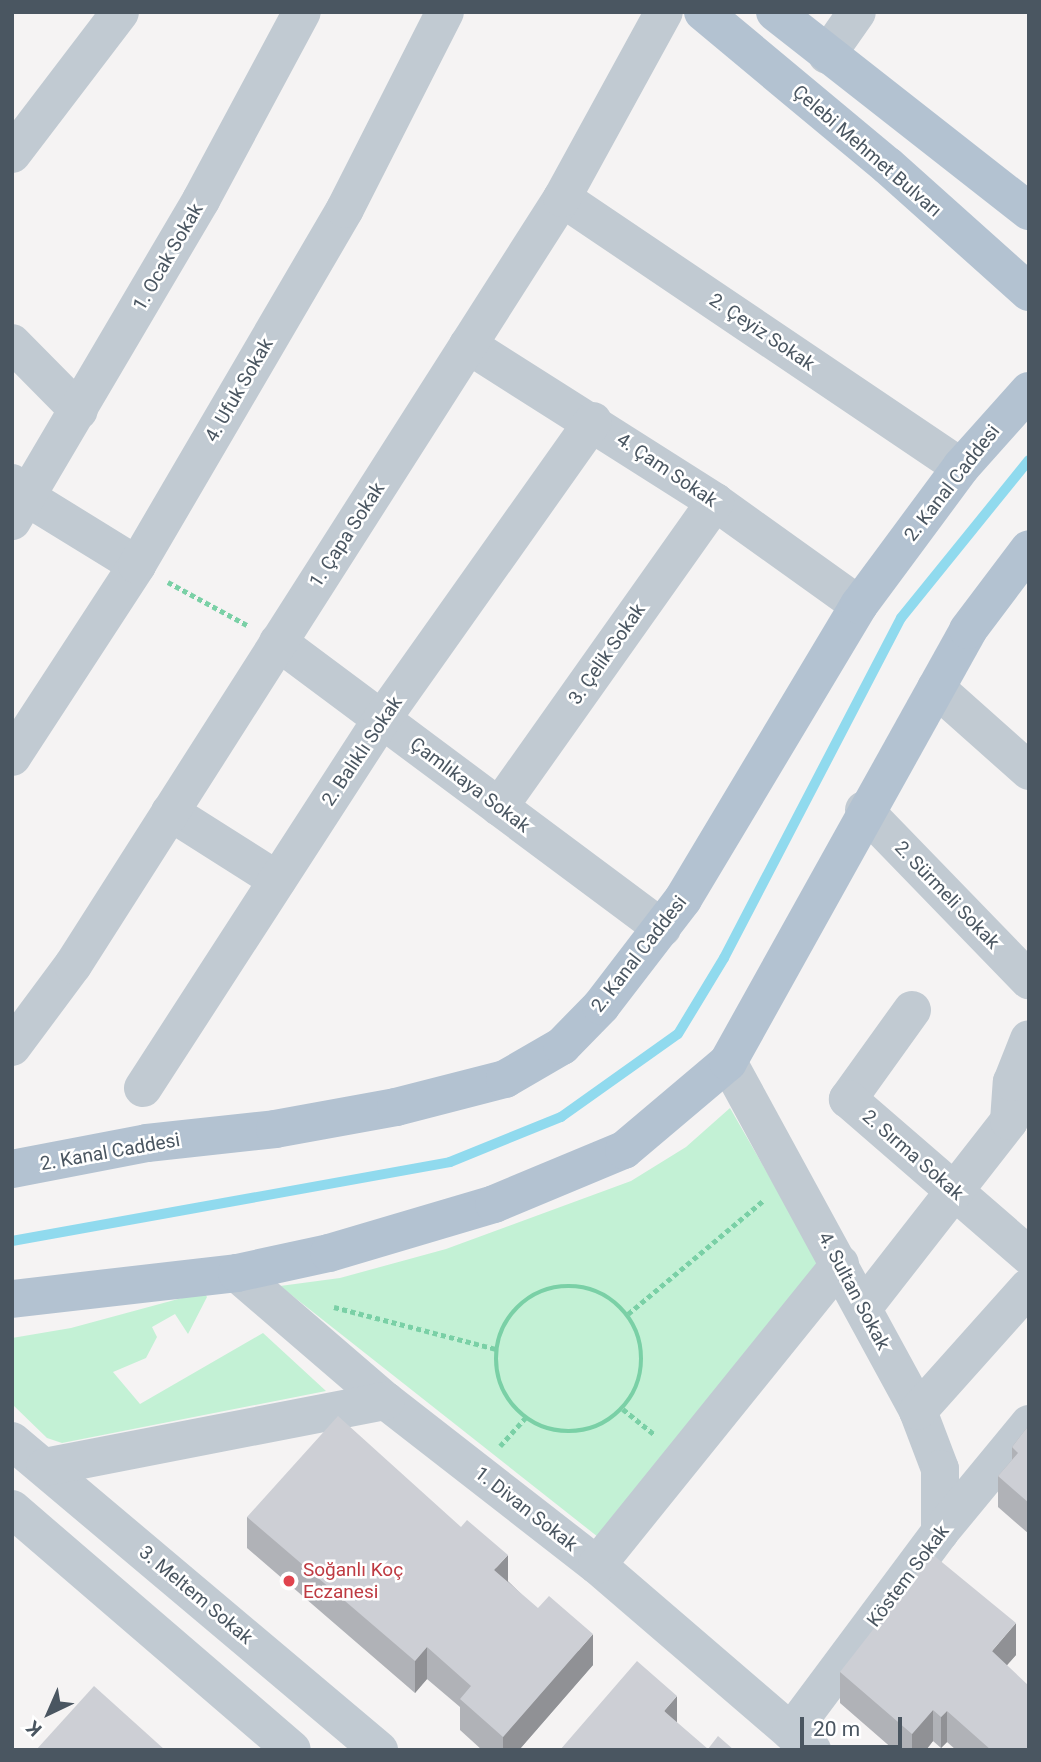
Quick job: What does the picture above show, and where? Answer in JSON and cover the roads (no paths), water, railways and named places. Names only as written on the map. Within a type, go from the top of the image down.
[{"type":"main road","name":"Çelebi Mehmet Bulvarı","points":[[703,12],[888,166],[1029,292]]},
{"type":"main road","points":[[775,12],[1029,211]]},
{"type":"main road","name":"2. Kanal Caddesi","points":[[12,1169],[147,1143],[275,1129],[396,1107],[505,1079],[562,1045],[601,1006],[662,928],[859,606],[961,467],[1029,391]]},
{"type":"main road","points":[[12,1299],[237,1273],[329,1253],[494,1204],[624,1150],[728,1062],[774,985],[864,810],[968,630],[1029,549]]},
{"type":"street","points":[[12,154],[120,12]]},
{"type":"street","name":"1. Ocak Sokak","points":[[136,565],[18,501],[79,411],[302,12]]},
{"type":"street","name":"4. Ufuk Sokak","points":[[12,757],[136,565],[345,209],[446,12]]},
{"type":"street","name":"1. Çapa Sokak","points":[[12,1047],[73,965],[562,198],[664,12]]},
{"type":"street","points":[[827,55],[857,12]]},
{"type":"street","name":"2. Çeyiz Sokak","points":[[562,198],[961,467]]},
{"type":"street","points":[[12,343],[79,411]]},
{"type":"street","name":"4. Çam Sokak","points":[[468,345],[593,421],[715,502],[859,606]]},
{"type":"street","name":"2. Balıklı Sokak","points":[[143,1088],[382,719],[593,421]]},
{"type":"street","name":"3. Çelik Sokak","points":[[499,807],[715,502]]},
{"type":"street","name":"Çamlıkaya Sokak","points":[[278,642],[662,928]]},
{"type":"street","points":[[936,688],[1029,771]]},
{"type":"street","name":"2. Sürmeli Sokak","points":[[864,810],[1029,980]]},
{"type":"street","points":[[170,811],[277,880]]},
{"type":"street","name":"2. Sırma Sokak","points":[[912,1010],[848,1099],[1029,1256]]},
{"type":"street","points":[[863,1308],[1009,1121],[1012,1082],[1029,1039]]},
{"type":"street","name":"4. Sultan Sokak","points":[[728,1062],[918,1411],[940,1469],[940,1532]]},
{"type":"street","points":[[597,1565],[840,1264]]},
{"type":"street","name":"1. Divan Sokak","points":[[237,1273],[386,1401],[597,1565],[801,1741]]},
{"type":"street","points":[[918,1411],[1029,1287]]},
{"type":"street","points":[[45,1467],[386,1401]]},
{"type":"street","name":"Köstem Sokak","points":[[801,1741],[940,1532],[1029,1424]]},
{"type":"street","name":"3. Meltem Sokak","points":[[12,1441],[379,1750]]},
{"type":"street","points":[[12,1509],[292,1750]]},
{"type":"waterway","points":[[12,1241],[450,1162],[561,1117],[678,1034],[724,958],[901,618],[1029,460]]},
{"type":"place","name":"Soğanlı Koç Eczanesi","points":[[289,1581]]}]
